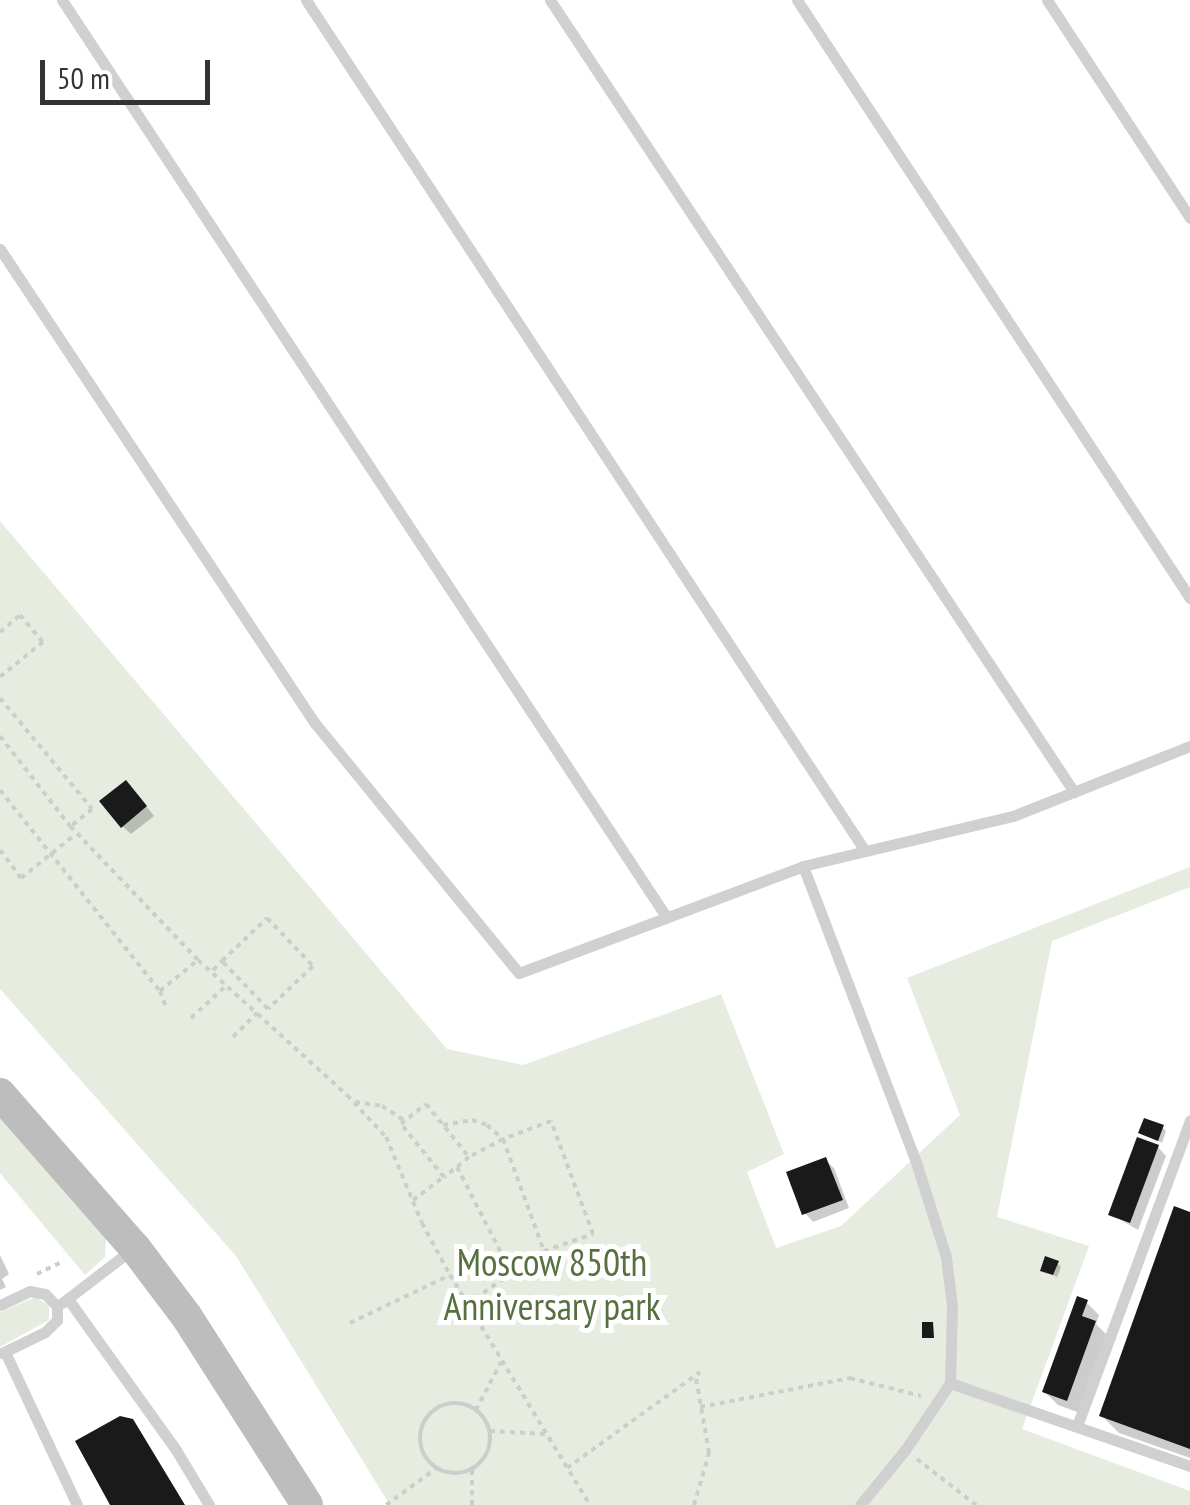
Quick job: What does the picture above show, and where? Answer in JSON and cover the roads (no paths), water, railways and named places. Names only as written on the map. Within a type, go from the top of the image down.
[{"type":"main road","points":[[0,1094],[134,1248],[241,1397],[307,1505]]},
{"type":"lane","points":[[62,0],[666,918]]},
{"type":"lane","points":[[306,0],[866,851]]},
{"type":"lane","points":[[550,0],[1074,792]]},
{"type":"lane","points":[[797,0],[1190,598]]},
{"type":"lane","points":[[1048,0],[1190,218]]},
{"type":"lane","points":[[0,249],[314,722],[519,973],[803,866],[1013,816],[1190,746]]},
{"type":"lane","points":[[803,866],[915,1159],[946,1257],[952,1306],[950,1383],[905,1450],[860,1505]]},
{"type":"lane","points":[[1077,1426],[1190,1120]]},
{"type":"lane","points":[[77,1505],[2,1353],[45,1332],[58,1320],[63,1302],[134,1248]]},
{"type":"lane","points":[[0,1305],[30,1290],[63,1302],[176,1450],[209,1505]]},
{"type":"lane","points":[[950,1383],[1190,1466]]},
{"type":"park label","name":"Moscow 850th Anniversary park","points":[[552,1284]]}]
